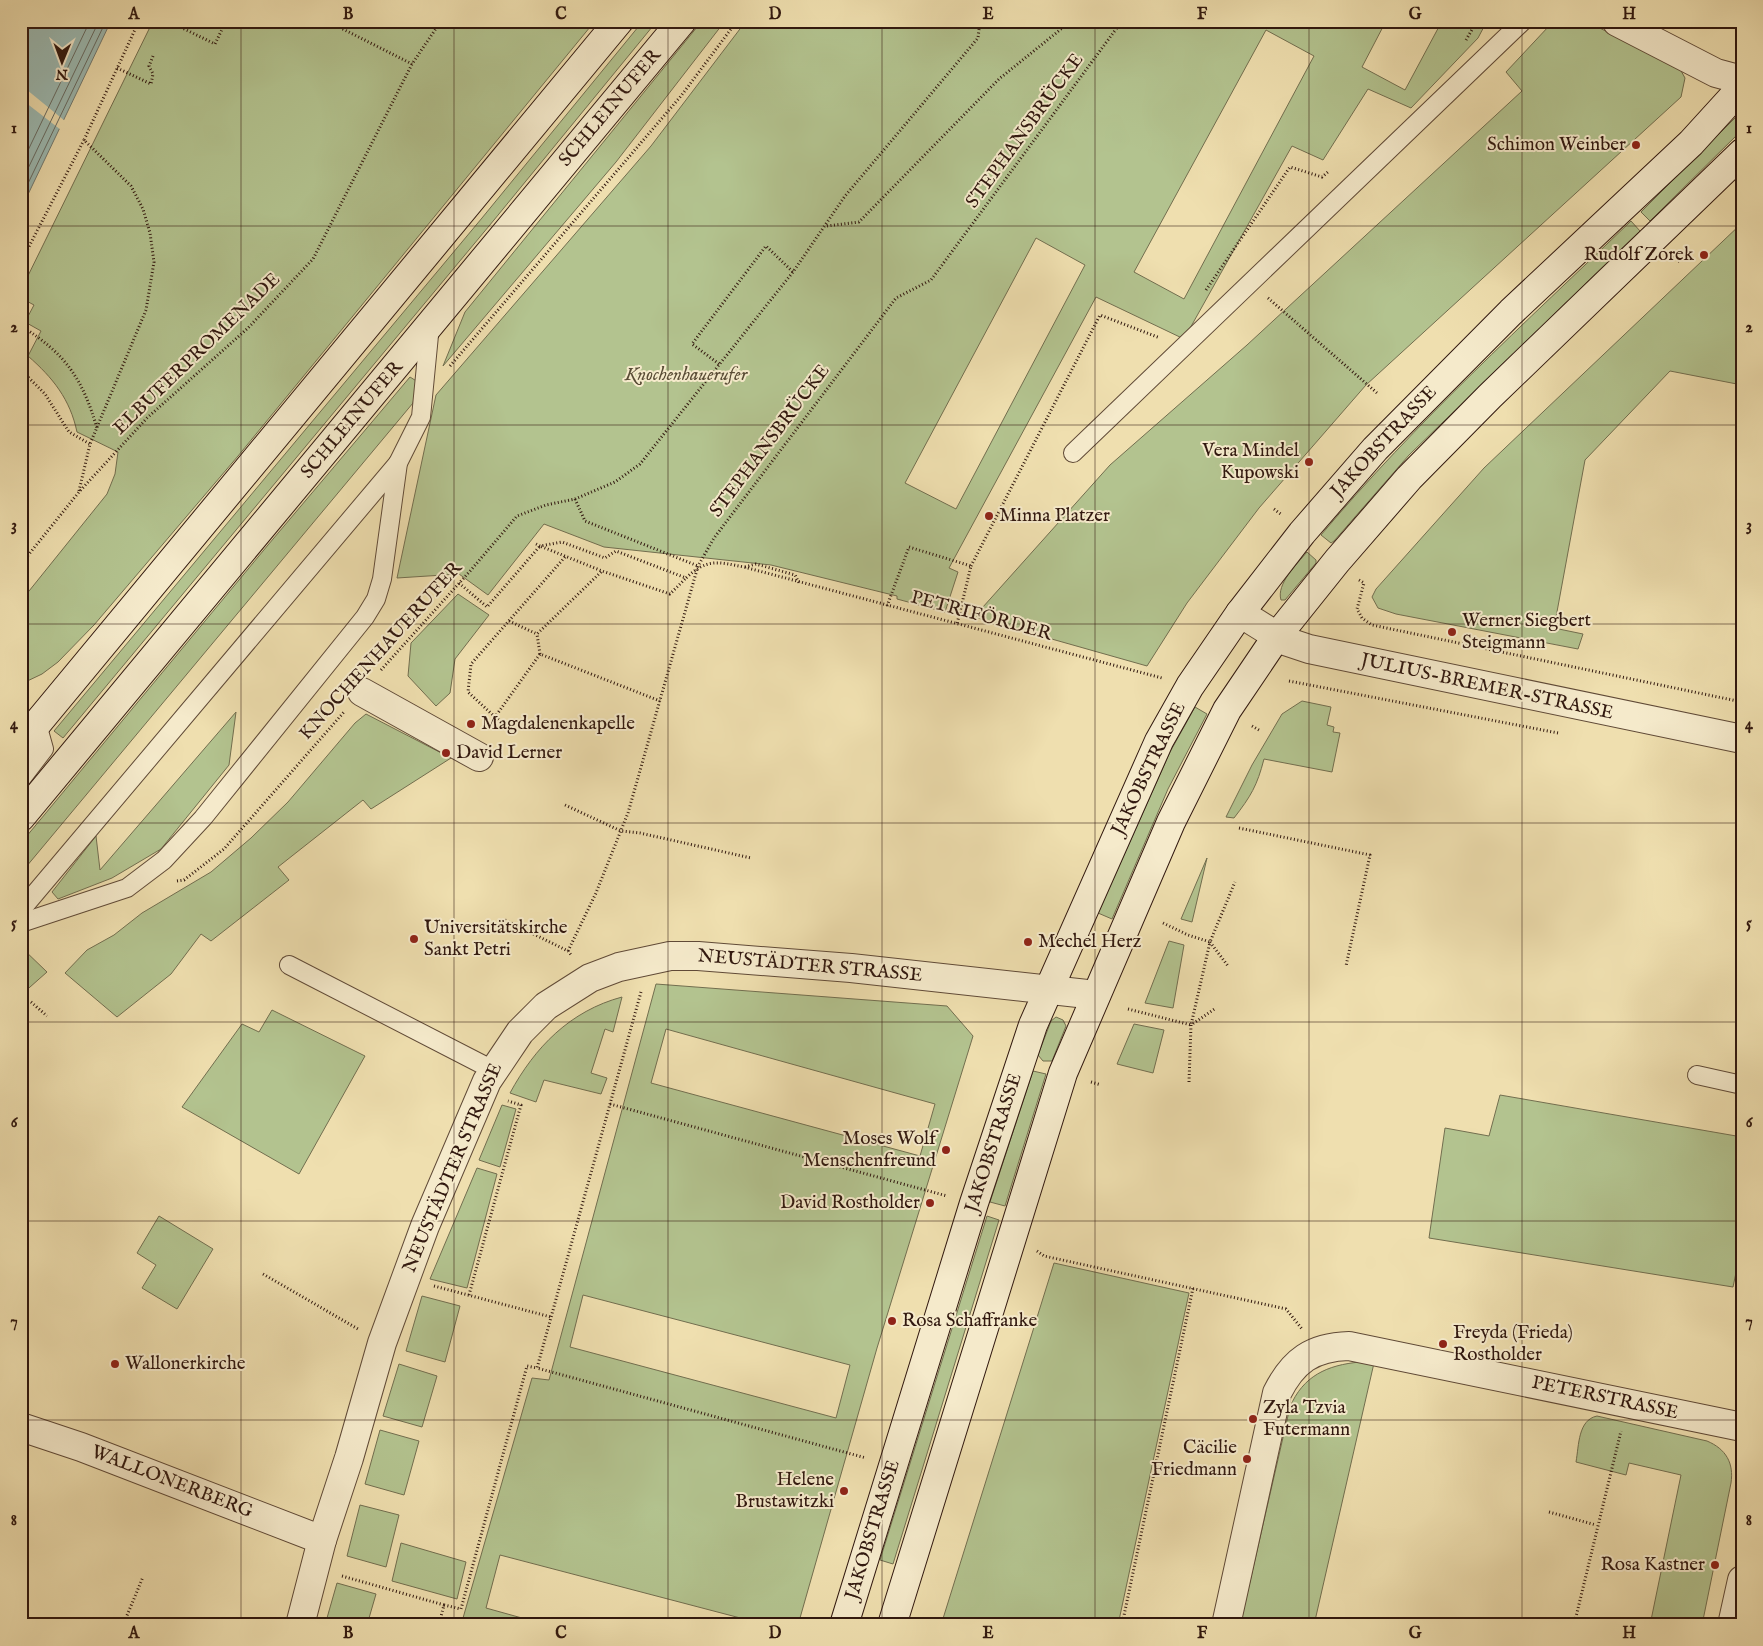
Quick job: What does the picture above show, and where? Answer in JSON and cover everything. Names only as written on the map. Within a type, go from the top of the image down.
[{"type":"street","points":[[29,733],[619,21]]},
{"type":"street","name":"SCHLEINUFER","points":[[21,818],[682,21]]},
{"type":"street","points":[[1615,22],[1716,73],[1742,80]]},
{"type":"street","name":"JAKOBSTRASSE","points":[[844,1625],[1001,1118],[1048,988],[1159,741],[1190,686],[1240,613],[1302,532],[1400,421],[1511,312],[1691,143],[1742,87]]},
{"type":"street","points":[[892,1625],[1056,1094],[1096,995],[1202,756],[1227,710],[1277,636],[1336,561],[1435,450],[1742,153]]},
{"type":"street","name":"JULIUS-BREMER-STRASSE","points":[[1240,613],[1292,644],[1342,657],[1742,739]]},
{"type":"street","points":[[362,692],[479,757]]},
{"type":"street","name":"NEUSTÄDTER STRASSE","points":[[300,1625],[322,1540],[382,1343],[406,1278],[488,1081],[520,1032],[546,1006],[590,978],[641,960],[670,956],[698,956],[851,968],[1048,988],[1096,995]]},
{"type":"street","name":"PETERSTRASSE","points":[[1226,1625],[1277,1393],[1290,1370],[1304,1358],[1320,1350],[1349,1346],[1742,1427]]},
{"type":"street","name":"WALLONERBERG","points":[[21,1427],[135,1468],[322,1540]]},
{"type":"street","points":[[1732,1625],[1742,1580]]},
{"type":"lane","points":[[1073,452],[1523,21]]},
{"type":"lane","points":[[21,910],[398,463],[421,417],[430,325]]},
{"type":"lane","points":[[21,923],[127,888],[164,860],[203,818],[364,617],[376,599],[382,579],[398,463]]},
{"type":"lane","points":[[21,778],[44,749],[29,733]]},
{"type":"lane","points":[[289,965],[488,1081]]},
{"type":"lane","points":[[1696,1075],[1742,1085]]},
{"type":"path","points":[[21,262],[84,140],[139,21]]},
{"type":"path","points":[[168,21],[215,44],[226,21]]},
{"type":"path","points":[[327,21],[412,64]]},
{"type":"path","name":"ELBUFERPROMENADE","points":[[21,564],[79,492],[148,418],[248,328],[313,259],[412,64],[440,21]]},
{"type":"path","name":"KNOCHENHAUERUFER","points":[[174,881],[184,880],[224,850],[516,516],[546,505],[575,499],[614,482],[640,464],[794,272],[846,196],[978,38],[980,21]]},
{"type":"path","points":[[826,226],[859,222],[999,79],[1071,21]]},
{"type":"path","name":"STEPHANSBRÜCKE","points":[[505,920],[568,951],[596,893],[621,831],[698,566],[714,538],[896,298],[931,280],[1122,21]]},
{"type":"path","points":[[1463,46],[1477,21]]},
{"type":"path","points":[[117,68],[152,84],[154,74],[149,66],[154,56]]},
{"type":"path","name":"ELBUFERPROMENADE","points":[[79,492],[90,444],[146,310],[154,262],[150,232],[143,209],[131,186],[84,140]]},
{"type":"path","points":[[1203,294],[1290,167],[1322,177],[1336,164]]},
{"type":"path","points":[[719,364],[692,344],[766,246],[794,272]]},
{"type":"path","points":[[1254,280],[1282,313],[1378,393]]},
{"type":"path","points":[[957,624],[971,566],[1100,315],[1162,338]]},
{"type":"path","name":"ELBUFERPROMENADE","points":[[21,326],[58,352],[78,381],[97,428]]},
{"type":"path","name":"ELBUFERPROMENADE","points":[[21,370],[45,394],[69,432],[90,444]]},
{"type":"path","points":[[538,545],[602,571],[670,594],[698,566],[585,520],[575,499]]},
{"type":"path","points":[[538,545],[562,542],[605,558],[616,551],[686,578]]},
{"type":"path","points":[[459,583],[488,606],[538,545]]},
{"type":"path","points":[[888,606],[909,547],[971,566]]},
{"type":"path","points":[[505,724],[468,692],[471,664],[565,557]]},
{"type":"path","name":"PETRIFÖRDER","points":[[698,566],[719,562],[744,567],[1156,677]]},
{"type":"path","name":"PETRIFÖRDER","points":[[744,567],[756,564],[795,575],[799,583]]},
{"type":"path","points":[[537,634],[602,571]]},
{"type":"path","name":"JULIUS-BREMER-STRASSE","points":[[1364,583],[1357,610],[1362,618],[1372,625],[1742,702]]},
{"type":"path","points":[[509,621],[537,634]]},
{"type":"path","points":[[495,717],[540,654],[537,634]]},
{"type":"path","points":[[540,654],[660,701]]},
{"type":"path","name":"JULIUS-BREMER-STRASSE","points":[[1289,681],[1563,734]]},
{"type":"path","points":[[565,805],[621,831],[640,833],[751,858]]},
{"type":"path","points":[[1239,828],[1370,855],[1346,966]]},
{"type":"path","points":[[1189,1082],[1191,1025],[1210,942],[1235,882]]},
{"type":"path","points":[[1163,923],[1188,936],[1210,942],[1228,966]]},
{"type":"path","points":[[537,1368],[642,987],[641,960]]},
{"type":"path","points":[[31,1002],[47,1016]]},
{"type":"path","points":[[1128,1009],[1191,1025],[1216,1008]]},
{"type":"path","points":[[469,1296],[521,1105],[488,1081]]},
{"type":"path","points":[[610,1104],[939,1194]]},
{"type":"path","points":[[1044,1256],[1286,1309],[1320,1350]]},
{"type":"path","points":[[264,1274],[382,1343]]},
{"type":"path","points":[[406,1278],[551,1318]]},
{"type":"path","points":[[1122,1625],[1193,1288]]},
{"type":"path","points":[[314,1568],[461,1609],[527,1366],[893,1465]]},
{"type":"path","points":[[1574,1625],[1596,1525],[1628,1403]]},
{"type":"path","points":[[1549,1512],[1596,1525]]},
{"type":"path","points":[[123,1625],[143,1576]]},
{"type":"path","points":[[440,1624],[444,1605]]},
{"type":"green space","points":[[153,21],[192,21],[204,27],[207,21],[595,21],[238,456],[94,625],[58,662],[42,674],[21,684],[21,601],[107,494],[115,474],[118,452],[77,432],[65,399],[53,381],[28,356],[41,331],[25,322],[34,305],[21,298],[21,290]]},
{"type":"green space","points":[[643,21],[657,21],[63,738],[54,731],[482,218]]},
{"type":"green space","points":[[702,21],[725,21],[616,162],[443,366],[465,312]]},
{"type":"green space","name":"Knochenhauerufer","points":[[746,21],[1386,21],[1362,67],[1405,90],[1442,21],[1487,21],[1478,38],[1411,108],[1368,89],[1323,160],[1292,146],[1184,339],[1096,297],[949,568],[958,572],[945,612],[897,599],[897,596],[771,565],[604,547],[544,524],[488,595],[459,574],[397,578],[436,395],[651,146]],"holes":[[[1266,30],[1314,56],[1184,299],[1134,272]],[[1036,238],[1085,265],[956,509],[905,483]]]},
{"type":"green space","points":[[1557,21],[1588,22],[1680,69],[1685,78],[1681,97],[1366,385],[1259,508],[1187,603],[1147,666],[974,617],[1110,465],[1247,345],[1522,91],[1506,72],[1549,26]]},
{"type":"green space","points":[[1742,111],[1742,130],[1650,221],[1641,212]]},
{"type":"green space","points":[[1631,221],[1640,231],[1409,455],[1334,541],[1331,543],[1321,535],[1357,493],[1433,413],[1511,335]]},
{"type":"green space","points":[[1742,223],[1742,385],[1670,371],[1585,460],[1554,628],[1583,634],[1578,649],[1396,614],[1378,608],[1372,597],[1376,589],[1484,468]]},
{"type":"green space","points":[[410,377],[418,382],[413,403],[21,873],[21,843]]},
{"type":"green space","points":[[1307,552],[1316,560],[1316,563],[1285,600],[1281,600],[1280,594],[1284,581]]},
{"type":"green space","points":[[458,594],[489,615],[455,659],[450,693],[436,706],[408,676],[411,643]]},
{"type":"green space","points":[[1302,701],[1331,707],[1327,725],[1334,727],[1333,732],[1340,733],[1332,772],[1264,759],[1256,784],[1245,803],[1234,818],[1226,817],[1252,765],[1282,714]]},
{"type":"green space","points":[[1195,707],[1207,714],[1168,789],[1112,919],[1098,913],[1170,752]]},
{"type":"green space","points":[[236,712],[229,765],[161,849],[112,878],[58,899],[52,892],[96,836],[100,870]]},
{"type":"green space","points":[[366,714],[451,758],[371,809],[363,800],[278,867],[289,880],[211,941],[201,934],[171,974],[117,1017],[65,973],[87,950],[114,935],[142,913],[211,872],[251,838],[288,802],[355,723]]},
{"type":"green space","points":[[1207,858],[1192,922],[1181,919]]},
{"type":"green space","points":[[1169,941],[1184,945],[1173,1008],[1145,1003]]},
{"type":"green space","points":[[21,947],[47,972],[21,995]]},
{"type":"green space","points":[[656,984],[947,1006],[973,1036],[877,1348],[798,1625],[767,1625],[500,1555],[486,1608],[547,1625],[461,1625],[532,1378],[549,1380]],"holes":[[[666,1029],[935,1104],[920,1156],[651,1083]],[[583,1295],[850,1365],[836,1418],[570,1347]]]},
{"type":"green space","points":[[622,997],[613,1032],[605,1029],[591,1073],[607,1078],[601,1094],[544,1080],[536,1102],[510,1093],[520,1076],[543,1046],[570,1021],[603,1003]]},
{"type":"green space","points":[[272,1010],[365,1056],[299,1174],[182,1107],[242,1024],[259,1032]]},
{"type":"green space","points":[[1056,1017],[1063,1020],[1066,1026],[1052,1061],[1043,1061],[1038,1055],[1051,1021]]},
{"type":"green space","points":[[1134,1024],[1164,1030],[1153,1073],[1117,1064]]},
{"type":"green space","points":[[1033,1071],[1046,1074],[1005,1206],[990,1202]]},
{"type":"green space","points":[[1500,1095],[1742,1137],[1742,1244],[1733,1287],[1429,1238],[1445,1128],[1489,1136]]},
{"type":"green space","points":[[502,1105],[516,1109],[500,1167],[479,1160]]},
{"type":"green space","points":[[477,1168],[497,1174],[467,1288],[430,1279]]},
{"type":"green space","points":[[159,1216],[213,1249],[177,1309],[142,1288],[156,1265],[137,1253]]},
{"type":"green space","points":[[987,1216],[999,1220],[893,1564],[880,1560]]},
{"type":"green space","points":[[1054,1263],[1189,1293],[1118,1625],[941,1625]]},
{"type":"green space","points":[[422,1296],[460,1306],[445,1362],[406,1351]]},
{"type":"green space","points":[[1360,1362],[1374,1363],[1314,1625],[1240,1625],[1290,1407],[1295,1396],[1309,1380],[1327,1369]]},
{"type":"green space","points":[[399,1364],[437,1376],[422,1427],[383,1416]]},
{"type":"green space","points":[[1597,1416],[1707,1441],[1719,1448],[1730,1463],[1731,1483],[1702,1625],[1650,1625],[1681,1475],[1629,1463],[1626,1475],[1576,1462],[1580,1434],[1586,1422]]},
{"type":"green space","points":[[380,1430],[419,1441],[404,1495],[365,1484]]},
{"type":"green space","points":[[360,1505],[399,1515],[386,1567],[347,1556]]},
{"type":"green space","points":[[401,1543],[466,1562],[457,1599],[392,1581]]},
{"type":"green space","points":[[337,1583],[376,1594],[367,1625],[351,1625],[327,1618]]},
{"type":"water","points":[[21,21],[111,21],[21,209]]},
{"type":"pier","points":[[21,85],[65,121],[61,130],[21,99]]},
{"type":"place","name":"Schimon Weinber","points":[[1636,145]]},
{"type":"place","name":"Rudolf Zorek","points":[[1704,255]]},
{"type":"place","name":"Vera Mindel Kupowski","points":[[1309,462]]},
{"type":"place","name":"Minna Platzer","points":[[989,516]]},
{"type":"place","name":"Werner Siegbert Steigmann","points":[[1452,632]]},
{"type":"place","name":"Magdalenenkapelle","points":[[471,724]]},
{"type":"place","name":"David Lerner","points":[[446,753]]},
{"type":"place","name":"Universitätskirche Sankt Petri","points":[[414,939]]},
{"type":"place","name":"Mechel Herz","points":[[1028,942]]},
{"type":"place","name":"Moses Wolf Menschenfreund","points":[[946,1150]]},
{"type":"place","name":"David Rostholder","points":[[930,1203]]},
{"type":"place","name":"Rosa Schaffranke","points":[[892,1321]]},
{"type":"place","name":"Freyda (Frieda) Rostholder","points":[[1443,1344]]},
{"type":"place","name":"Wallonerkirche","points":[[115,1364]]},
{"type":"place","name":"Zyla Tzvia Futermann","points":[[1253,1419]]},
{"type":"place","name":"Cäcilie Friedmann","points":[[1247,1459]]},
{"type":"place","name":"Helene Brustawitzki","points":[[844,1491]]},
{"type":"place","name":"Rosa Kastner","points":[[1715,1565]]}]
